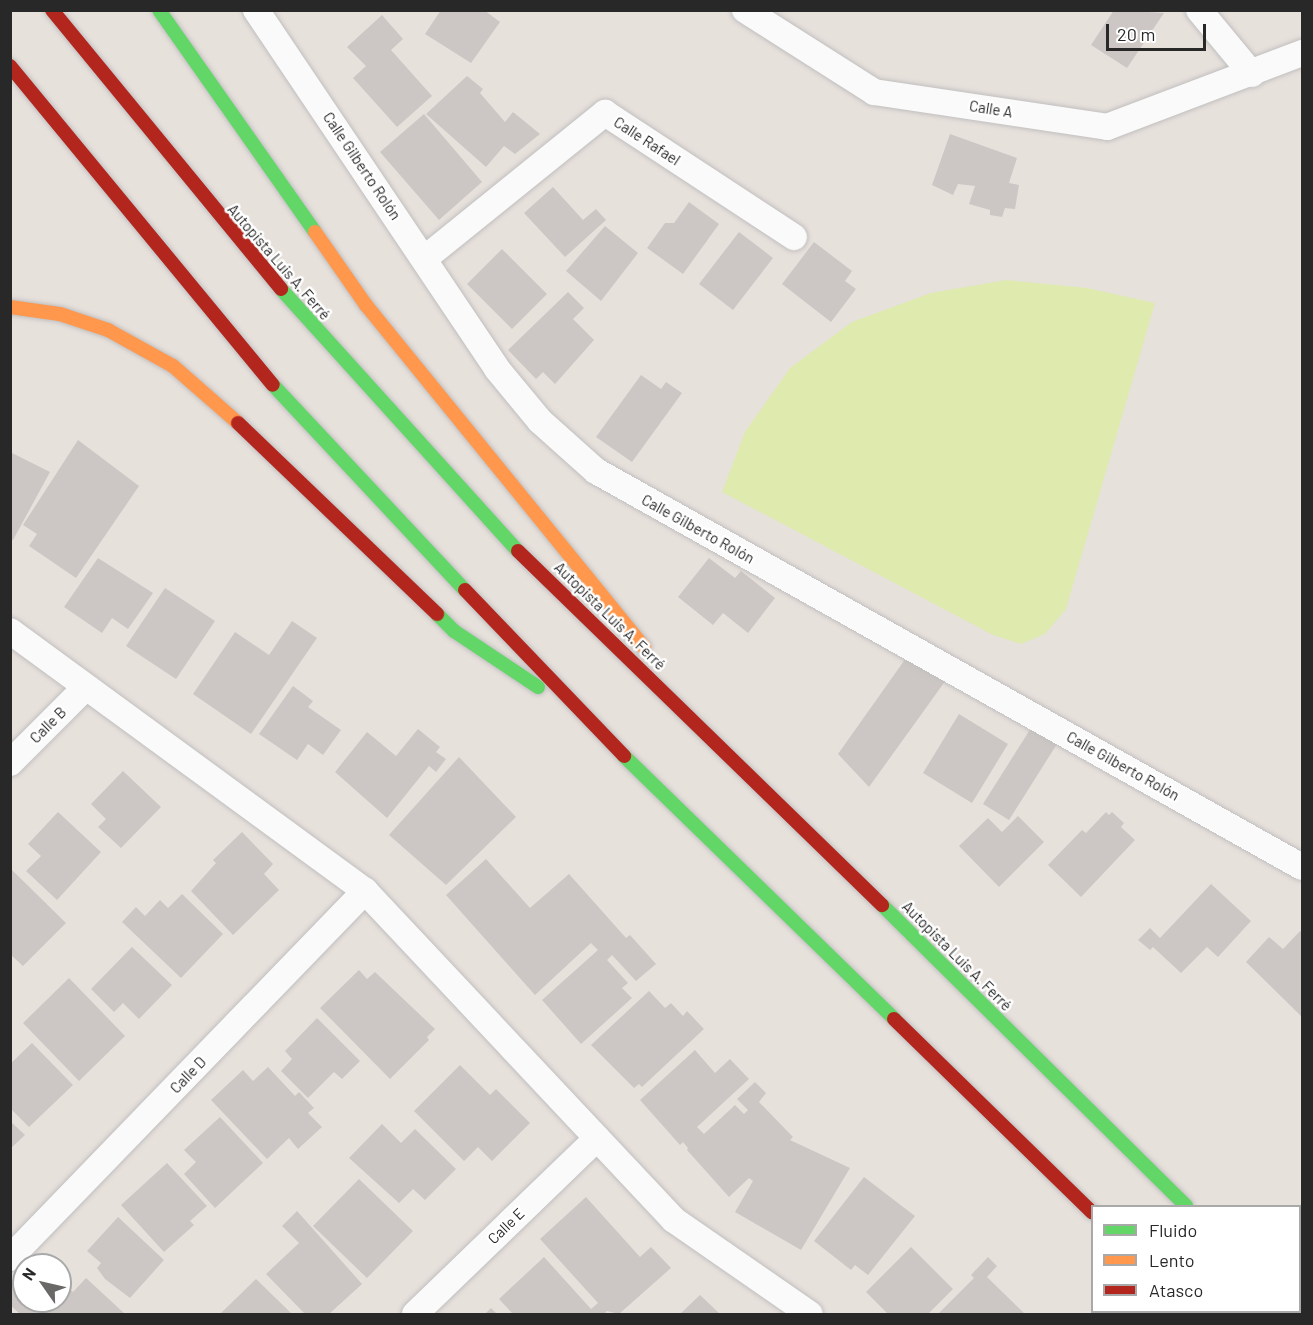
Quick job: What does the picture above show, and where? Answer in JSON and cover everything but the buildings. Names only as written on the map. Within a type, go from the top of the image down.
[{"type":"highway","name":"Autopista Luis A. Ferré","points":[[52,10],[202,197],[420,445],[509,542],[734,758],[1185,1205]]},
{"type":"highway","points":[[159,10],[366,305],[651,656]]},
{"type":"highway","points":[[10,66],[250,362],[585,718],[1091,1211]]},
{"type":"highway","points":[[10,307],[60,314],[108,330],[173,366],[211,397],[454,631],[585,718]]},
{"type":"highway","points":[[667,675],[734,758]]},
{"type":"street","name":"Calle Gilberto Rolón","points":[[256,10],[497,369],[540,421],[596,471],[1302,867]]},
{"type":"street","name":"Calle A","points":[[745,10],[774,19],[874,92],[1107,127],[1252,74],[1302,53]]},
{"type":"street","points":[[1199,10],[1252,74]]},
{"type":"street","name":"Calle Rafael","points":[[424,259],[605,113],[794,237]]},
{"type":"street","points":[[10,631],[365,891],[674,1220],[810,1314]]},
{"type":"street","name":"Calle B","points":[[10,763],[85,688]]},
{"type":"street","name":"Calle D","points":[[10,1258],[365,891]]},
{"type":"street","name":"Calle E","points":[[415,1314],[597,1137]]},
{"type":"green space","points":[[1006,280],[1087,288],[1155,303],[1066,609],[1045,634],[1021,644],[993,635],[722,492],[745,432],[790,368],[852,322],[931,293]]},
{"type":"traffic: fast","points":[[159,10],[315,232]]},
{"type":"traffic: fast","points":[[281,289],[518,551]]},
{"type":"traffic: fast","points":[[273,385],[465,590]]},
{"type":"traffic: fast","points":[[437,614],[454,631],[538,687]]},
{"type":"traffic: fast","points":[[624,756],[894,1019]]},
{"type":"traffic: fast","points":[[882,905],[1185,1205]]},
{"type":"traffic: slow","points":[[315,232],[366,305],[644,647]]},
{"type":"traffic: slow","points":[[10,307],[60,314],[108,330],[173,366],[238,423]]},
{"type":"traffic: jam","points":[[52,10],[281,289]]},
{"type":"traffic: jam","points":[[10,66],[273,385]]},
{"type":"traffic: jam","points":[[238,423],[437,614]]},
{"type":"traffic: jam","points":[[518,551],[882,905]]},
{"type":"traffic: jam","points":[[465,590],[624,756]]},
{"type":"traffic: jam","points":[[894,1019],[1091,1211]]}]
